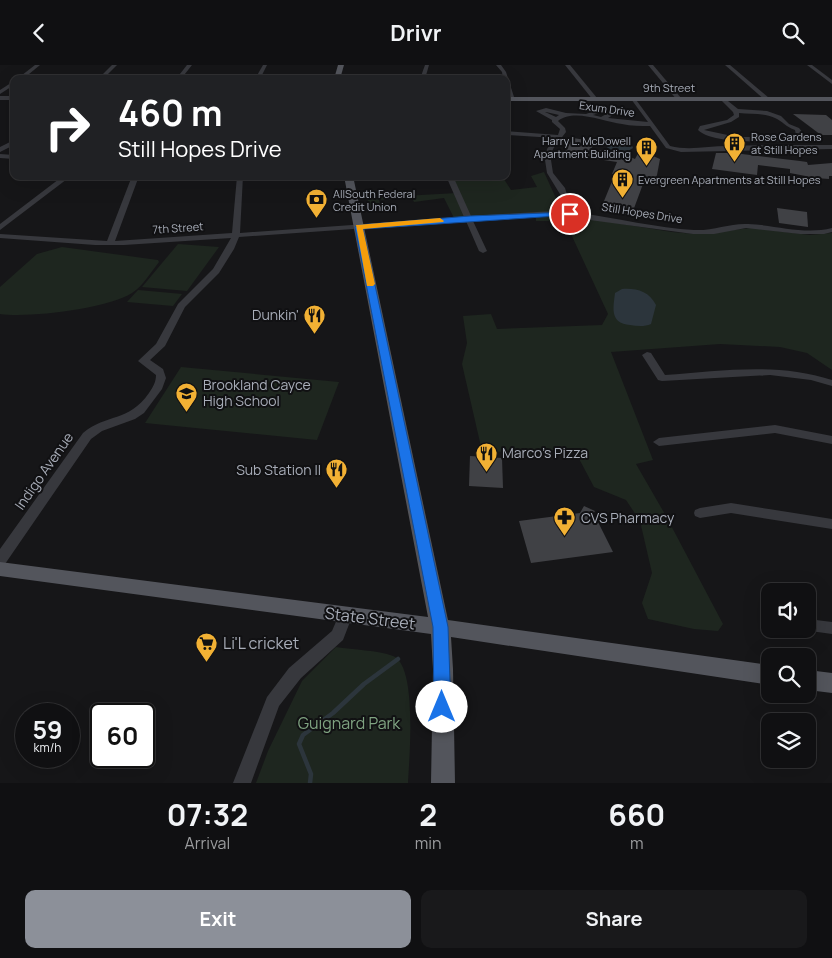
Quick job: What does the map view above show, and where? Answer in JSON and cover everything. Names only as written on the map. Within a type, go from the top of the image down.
[{"type":"main road","name":"9th Street","points":[[510,99],[832,99]]},
{"type":"main road","points":[[349,180],[440,627],[442,783]]},
{"type":"main road","name":"State Street","points":[[0,569],[346,614],[761,674]]},
{"type":"main road","points":[[816,681],[832,683]]},
{"type":"street","points":[[24,75],[38,65]]},
{"type":"street","points":[[104,75],[115,65]]},
{"type":"street","points":[[181,75],[190,65]]},
{"type":"street","points":[[498,65],[505,75]]},
{"type":"street","points":[[567,65],[595,99]]},
{"type":"street","points":[[650,65],[679,99]]},
{"type":"street","points":[[727,65],[767,99]]},
{"type":"street","points":[[809,65],[832,82]]},
{"type":"street","points":[[634,99],[668,147],[684,151],[832,147]]},
{"type":"street","points":[[724,99],[736,111],[737,116],[735,119],[702,127],[701,130],[711,136],[737,139],[794,139],[799,136],[800,133],[797,129],[773,115],[760,112],[736,111]]},
{"type":"street","points":[[569,115],[546,110],[539,111],[539,113],[555,119],[554,121],[563,129],[560,137],[550,149],[548,160],[550,173],[561,188],[566,201],[577,215]]},
{"type":"street","points":[[585,115],[602,110],[613,113],[601,119]]},
{"type":"street","name":"Exum Drive","points":[[555,119],[569,115],[585,115],[627,123],[651,124]]},
{"type":"street","points":[[510,133],[560,137]]},
{"type":"street","points":[[0,228],[63,180]]},
{"type":"street","points":[[110,243],[134,180]]},
{"type":"street","name":"Indigo Avenue","points":[[0,560],[87,436],[102,425],[131,415],[146,405],[161,383],[162,375],[156,367],[142,361],[164,339],[181,306],[221,264],[236,235],[240,180]]},
{"type":"street","points":[[451,180],[470,219],[482,251]]},
{"type":"street","name":"Still Hopes Drive","points":[[358,227],[553,213],[693,232],[714,232],[746,226],[800,232],[832,230]]},
{"type":"street","name":"7th Street","points":[[0,235],[110,243],[358,227]]},
{"type":"street","points":[[647,355],[662,378],[777,371],[819,378],[832,383]]},
{"type":"street","points":[[659,442],[775,429],[832,440]]},
{"type":"street","points":[[700,513],[731,508],[832,524]]},
{"type":"street","points":[[242,783],[273,702],[295,673],[338,635],[346,614]]},
{"type":"street","points":[[816,626],[832,628]]},
{"type":"green space","points":[[544,172],[559,205],[570,214],[455,220],[444,198],[414,202],[412,198],[379,200],[382,211],[371,212],[367,198],[457,193],[451,180],[505,180],[511,190],[537,187],[531,176]]},
{"type":"green space","points":[[566,215],[695,234],[752,228],[810,235],[832,233],[832,370],[807,353],[780,347],[720,344],[611,352],[653,460],[636,464],[666,516],[723,624],[718,631],[694,629],[648,619],[642,603],[652,573],[640,521],[626,500],[594,487],[576,453],[558,450],[534,453],[531,458],[505,452],[482,451],[462,364],[467,343],[463,316],[491,314],[497,329],[602,325],[608,314],[565,221],[536,221],[536,218]]},
{"type":"green space","points":[[178,244],[219,247],[187,291],[142,287]]},
{"type":"green space","points":[[62,247],[158,260],[159,262],[132,293],[105,304],[68,311],[29,315],[0,314],[0,287],[37,254]]},
{"type":"green space","points":[[138,290],[182,294],[173,306],[127,302]]},
{"type":"green space","points":[[181,367],[339,382],[317,440],[145,423]]},
{"type":"green space","name":"Guignard Park","points":[[336,647],[387,654],[393,656],[401,663],[409,695],[408,783],[256,783],[268,751],[302,681]]},
{"type":"shaded area","points":[[608,137],[631,143],[633,148],[628,151],[607,149],[608,145],[601,140]]},
{"type":"shaded area","points":[[622,289],[642,291],[650,296],[656,305],[651,324],[643,326],[624,324],[616,318],[614,314],[615,293]]},
{"type":"building","points":[[793,114],[826,115],[832,120],[832,135],[821,135]]},
{"type":"building","points":[[573,138],[592,141],[594,143],[591,149],[621,153],[635,159],[641,148],[655,150],[653,156],[660,159],[657,175],[653,184],[643,184],[633,211],[628,214],[604,210],[602,206],[615,174],[612,174],[617,162],[563,154]]},
{"type":"building","points":[[716,153],[734,153],[800,161],[807,162],[808,165],[832,163],[832,176],[829,176],[829,179],[816,178],[790,173],[790,169],[758,165],[757,175],[712,169]]},
{"type":"building","points":[[777,208],[807,212],[808,227],[779,223]]},
{"type":"building","name":"Marco's Pizza","points":[[470,456],[502,458],[503,488],[469,486]]},
{"type":"building","name":"CVS Pharmacy","points":[[584,506],[595,511],[590,518],[598,522],[613,552],[531,563],[519,521],[580,513]]},
{"type":"waterway","points":[[310,783],[311,774],[299,744],[303,735],[333,713],[364,684],[398,659]]},
{"type":"slow traffic","points":[[370,284],[358,227],[440,221]]},
{"type":"place","name":"Rose Gardens at Still Hopes","points":[[735,162]]},
{"type":"place","name":"Harry L. McDowell Apartment Building","points":[[647,166]]},
{"type":"place","name":"Evergreen Apartments at Still Hopes","points":[[622,199]]},
{"type":"place","name":"AllSouth Federal Credit Union","points":[[317,219]]},
{"type":"place","name":"Dunkin'","points":[[315,334]]},
{"type":"place","name":"Brookland Cayce High School","points":[[187,412]]},
{"type":"place","name":"Marco's Pizza","points":[[486,472]]},
{"type":"place","name":"Sub Station II","points":[[337,489]]},
{"type":"place","name":"CVS Pharmacy","points":[[565,537]]},
{"type":"place","name":"Li'L cricket","points":[[207,662]]},
{"type":"route","points":[[442,707],[440,627],[358,227],[553,213],[570,214]]}]
